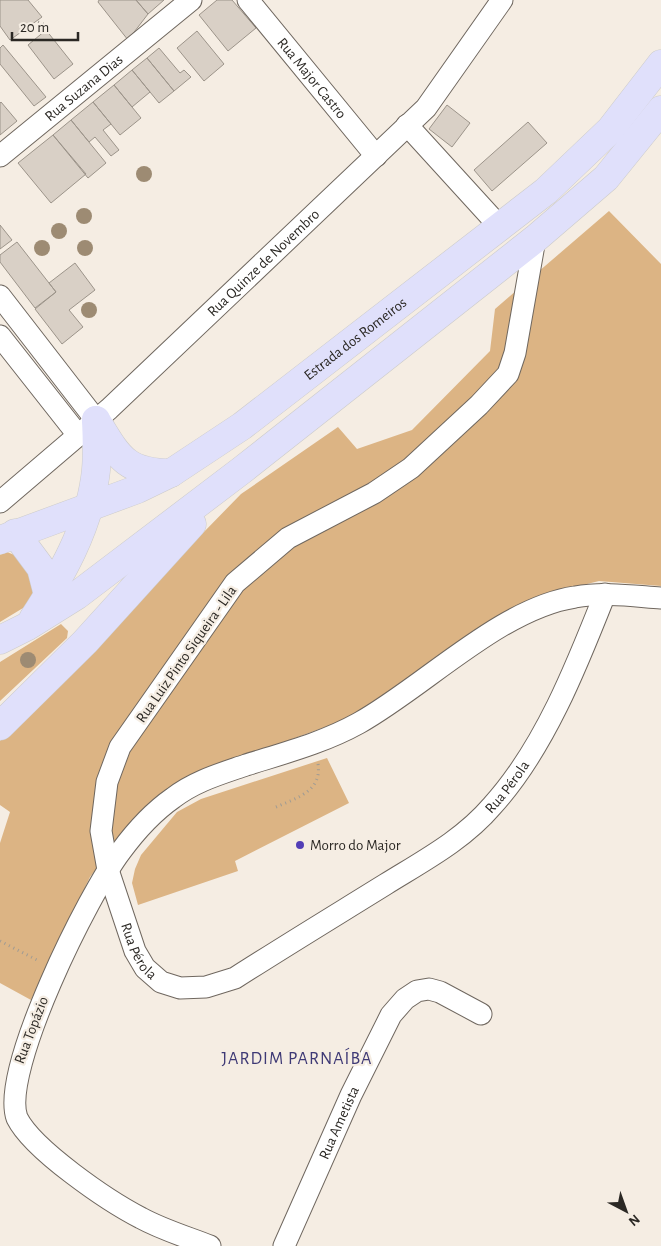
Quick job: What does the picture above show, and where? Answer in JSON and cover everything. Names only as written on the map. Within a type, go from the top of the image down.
[{"type":"main road","name":"Estrada dos Romeiros","points":[[7,536],[89,508],[138,489],[171,473],[278,400],[546,192],[594,146],[637,96],[661,64]]},
{"type":"main road","points":[[0,640],[28,626],[76,596],[242,470],[535,239],[606,178],[661,110]]},
{"type":"main road","points":[[87,428],[138,470],[171,473]]},
{"type":"main road","points":[[28,626],[48,596],[81,532],[89,508],[97,456],[87,428]]},
{"type":"main road","points":[[0,726],[85,642],[242,470]]},
{"type":"main road","points":[[7,536],[41,568],[48,596]]},
{"type":"street","name":"Rua Suzana Dias","points":[[0,156],[191,0]]},
{"type":"street","name":"Rua Major Castro","points":[[248,0],[376,156]]},
{"type":"street","name":"Rua Quinze de Novembro","points":[[0,502],[87,428],[426,108],[502,0]]},
{"type":"street","points":[[407,125],[500,227]]},
{"type":"street","name":"Rua Luiz Pinto Siqueira - Lila","points":[[108,870],[101,831],[102,807],[107,782],[120,747],[235,583],[288,538],[374,493],[411,468],[479,405],[508,374],[516,353],[535,239]]},
{"type":"street","points":[[0,296],[87,428]]},
{"type":"street","points":[[0,336],[87,428]]},
{"type":"street","points":[[108,870],[122,850],[156,811],[193,784],[315,744],[371,716],[492,632],[526,612],[550,602],[605,594],[661,598]]},
{"type":"street","name":"Rua Pérola","points":[[108,870],[135,951],[145,968],[161,982],[180,988],[206,988],[235,978],[456,840],[491,807],[516,778],[547,723],[584,646],[605,594]]},
{"type":"street","name":"Rua Topázio","points":[[108,870],[88,903],[24,1042],[16,1070],[12,1097],[15,1115],[25,1132],[43,1150],[91,1186],[139,1218],[210,1246]]},
{"type":"street","name":"Rua Ametista","points":[[284,1246],[350,1095],[386,1024],[400,1005],[417,991],[429,989],[440,992],[481,1014]]},
{"type":"path","points":[[38,22],[48,26]]},
{"type":"path","points":[[276,806],[301,797],[316,784],[319,771],[315,744]]},
{"type":"path","points":[[0,941],[56,969]]},
{"type":"shaded area","points":[[609,211],[661,264],[661,586],[599,581],[539,596],[377,708],[188,777],[125,831],[90,877],[31,1000],[0,983],[0,843],[10,812],[0,805],[0,741],[241,494],[338,427],[357,449],[412,430],[490,351],[495,309]]},
{"type":"shaded area","points":[[7,552],[24,559],[35,593],[23,608],[0,622],[0,555]]},
{"type":"shaded area","points":[[61,624],[68,631],[67,638],[0,701],[0,662]]},
{"type":"shaded area","points":[[327,758],[349,803],[235,861],[238,871],[138,905],[132,883],[135,869],[141,855],[177,812],[201,799]]},
{"type":"building","points":[[0,0],[28,0],[42,17],[10,40],[0,26]]},
{"type":"building","points":[[99,0],[136,0],[148,14],[128,40],[98,2]]},
{"type":"building","points":[[136,0],[164,0],[148,14]]},
{"type":"building","points":[[217,0],[232,0],[256,28],[228,51],[199,15]]},
{"type":"building","points":[[46,30],[73,64],[54,79],[28,45]]},
{"type":"building","points":[[197,31],[224,64],[204,81],[177,48]]},
{"type":"building","points":[[3,45],[46,97],[34,106],[0,64],[0,48]]},
{"type":"building","points":[[159,48],[180,73],[184,70],[191,77],[174,91],[147,58]]},
{"type":"building","points":[[147,58],[174,91],[159,103],[132,70]]},
{"type":"building","points":[[132,70],[150,92],[132,107],[114,85]]},
{"type":"building","points":[[114,85],[141,118],[120,135],[93,102]]},
{"type":"building","points":[[93,102],[111,124],[103,130],[119,150],[111,156],[95,137],[89,142],[71,120]]},
{"type":"building","points":[[0,103],[17,121],[0,135]]},
{"type":"building","points":[[447,105],[470,123],[452,147],[429,129]]},
{"type":"building","points":[[71,120],[106,163],[88,178],[53,135]]},
{"type":"building","points":[[528,122],[547,143],[492,191],[474,170]]},
{"type":"building","points":[[53,135],[86,174],[51,203],[18,163]]},
{"type":"building","points":[[0,225],[12,240],[0,249]]},
{"type":"building","points":[[17,242],[56,292],[35,308],[0,262],[0,255]]},
{"type":"building","points":[[75,263],[95,290],[69,310],[83,327],[62,344],[35,309],[56,292],[49,283]]},
{"type":"place","name":"Morro do Major","points":[[300,845]]},
{"type":"district","name":"JARDIM PARNAÍBA","points":[[297,1058]]}]
